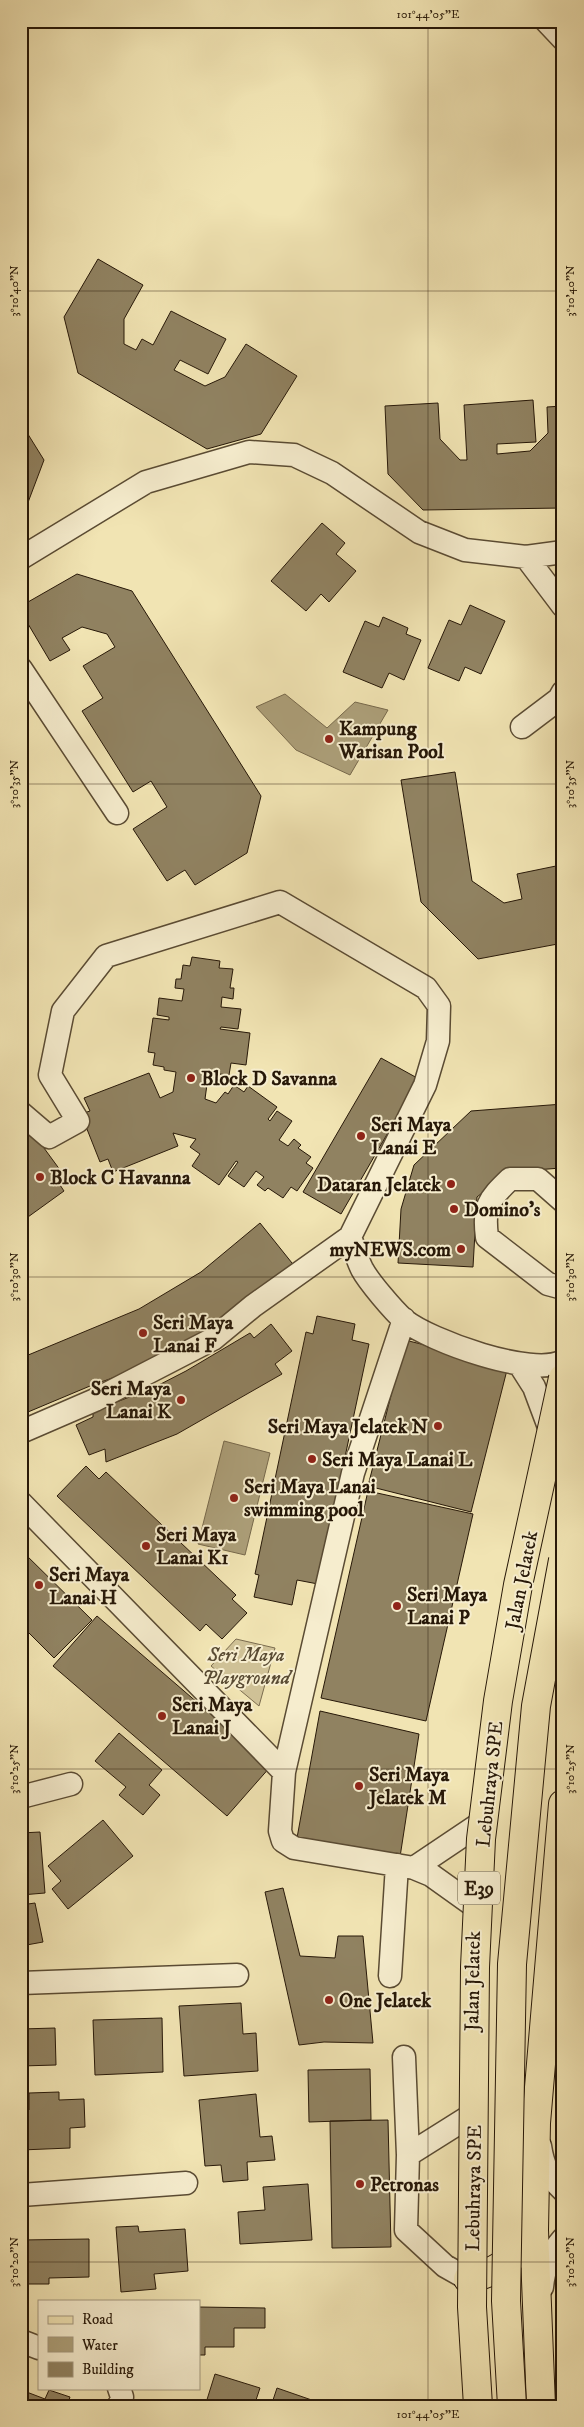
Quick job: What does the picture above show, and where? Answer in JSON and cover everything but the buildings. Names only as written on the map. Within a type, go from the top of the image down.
[{"type":"main road","name":"Lebuhraya SPE","points":[[478,2406],[472,2307],[475,1968],[481,1839],[498,1701],[518,1586],[563,1378]]},
{"type":"main road","name":"Jalan Jelatek","points":[[474,2406],[468,2279],[473,1905],[481,1823],[497,1710],[524,1557],[563,1385]]},
{"type":"main road","name":"Lebuhraya SPE","points":[[512,2406],[506,2300],[512,1964],[536,1706],[563,1560]]},
{"type":"main road","points":[[541,2406],[534,2230],[536,2123],[563,1804]]},
{"type":"main road","points":[[468,2279],[488,2275],[511,2260],[534,2230]]},
{"type":"street","points":[[546,21],[563,39]]},
{"type":"street","points":[[21,558],[146,482],[249,452],[294,455],[332,473],[419,532],[465,550],[526,557],[563,552]]},
{"type":"street","points":[[526,557],[563,606]]},
{"type":"street","points":[[21,669],[117,813]]},
{"type":"street","points":[[522,728],[559,699],[563,692]]},
{"type":"street","points":[[21,1113],[49,1138],[78,1121],[50,1075],[63,1011],[106,956],[280,902],[426,988],[439,1006],[438,1041],[425,1085],[350,1237],[252,1306],[213,1339],[95,1400],[21,1432]]},
{"type":"street","points":[[563,1200],[538,1179],[510,1179],[494,1194],[484,1214],[487,1237],[548,1284],[563,1288]]},
{"type":"street","points":[[350,1237],[363,1271],[404,1319],[439,1340],[520,1365],[538,1367],[563,1361]]},
{"type":"street","points":[[404,1319],[353,1473],[284,1772],[280,1831],[283,1841],[294,1848],[406,1867],[431,1875],[473,1905]]},
{"type":"street","points":[[520,1365],[538,1395],[552,1435]]},
{"type":"street","points":[[21,1503],[284,1772]]},
{"type":"street","points":[[21,1797],[71,1784]]},
{"type":"street","points":[[406,1867],[481,1823]]},
{"type":"street","points":[[390,1976],[406,1867]]},
{"type":"street","points":[[21,1983],[237,1975]]},
{"type":"street","points":[[404,2057],[408,2155],[406,2230],[445,2266],[468,2279]]},
{"type":"street","points":[[408,2155],[470,2116]]},
{"type":"street","points":[[536,2123],[542,2159],[550,2178],[563,2190]]},
{"type":"street","points":[[21,2195],[186,2183]]},
{"type":"street","points":[[537,2327],[544,2270],[551,2253],[563,2239]]},
{"type":"street","points":[[21,2341],[38,2348]]},
{"type":"street","points":[[119,2406],[122,2397],[120,2390]]},
{"type":"green space","name":"Seri Maya Playground","points":[[236,1639],[275,1648],[259,1706],[211,1666]]},
{"type":"water","name":"Kampung Warisan Pool","points":[[285,694],[327,728],[355,702],[388,710],[350,775],[296,750],[256,707]]},
{"type":"water","name":"Seri Maya Lanai swimming pool","points":[[224,1441],[270,1453],[245,1555],[198,1544]]},
{"type":"place","name":"Kampung Warisan Pool","points":[[329,739]]},
{"type":"place","name":"Block D Savanna","points":[[191,1078]]},
{"type":"place","name":"Seri Maya Lanai E","points":[[361,1136]]},
{"type":"place","name":"Block C Havanna","points":[[40,1177]]},
{"type":"place","name":"Dataran Jelatek","points":[[451,1184]]},
{"type":"place","name":"Domino's","points":[[454,1209]]},
{"type":"place","name":"myNEWS.com","points":[[461,1249]]},
{"type":"place","name":"Seri Maya Lanai F","points":[[143,1333]]},
{"type":"place","name":"Seri Maya Lanai K","points":[[181,1400]]},
{"type":"place","name":"Seri Maya Jelatek N","points":[[438,1426]]},
{"type":"place","name":"Seri Maya Lanai L","points":[[312,1459]]},
{"type":"place","name":"Seri Maya Lanai swimming pool","points":[[234,1498]]},
{"type":"place","name":"Seri Maya Lanai K1","points":[[146,1546]]},
{"type":"place","name":"Seri Maya Lanai H","points":[[39,1585]]},
{"type":"place","name":"Seri Maya Lanai P","points":[[397,1606]]},
{"type":"place","name":"Seri Maya Lanai J","points":[[162,1716]]},
{"type":"place","name":"Seri Maya Jelatek M","points":[[359,1786]]},
{"type":"place","name":"One Jelatek","points":[[329,2000]]},
{"type":"place","name":"Petronas","points":[[360,2184]]}]
